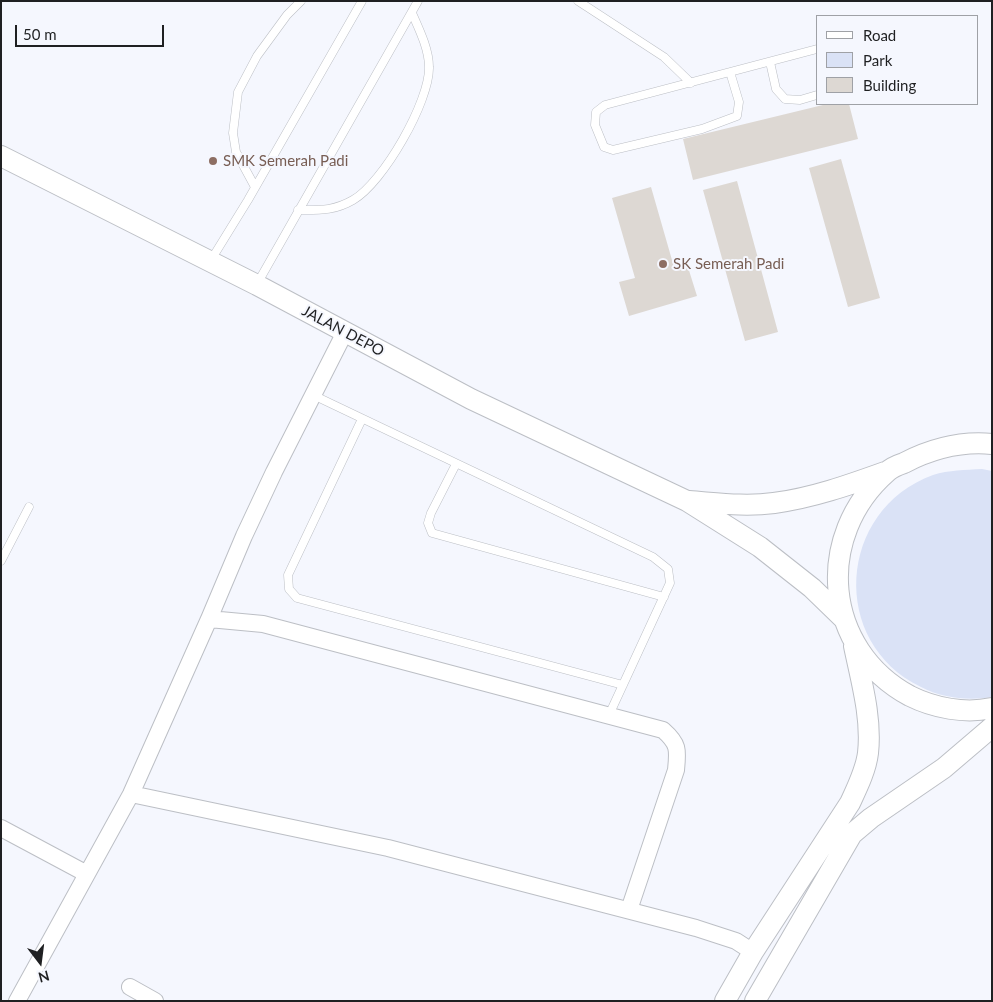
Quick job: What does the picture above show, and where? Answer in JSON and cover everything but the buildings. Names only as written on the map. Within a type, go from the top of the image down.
[{"type":"street","name":"JALAN DEPO","points":[[1,156],[257,285],[471,399],[687,501]]},
{"type":"street","points":[[17,1001],[131,794],[248,528],[345,332]]},
{"type":"street","points":[[687,501],[742,505],[773,503],[809,497],[845,487],[919,455],[941,448],[991,442]]},
{"type":"street","points":[[888,470],[859,504],[843,538],[838,563],[839,600],[844,619],[854,642],[880,676],[918,700],[939,707],[964,710],[992,708]]},
{"type":"street","points":[[687,501],[760,547],[812,588],[844,619]]},
{"type":"street","points":[[209,619],[263,624],[663,730],[673,738],[678,749],[676,770],[629,910]]},
{"type":"street","points":[[755,1001],[844,829],[868,754],[868,720],[854,642]]},
{"type":"street","points":[[725,1001],[753,952],[844,829],[871,818],[944,768],[992,728]]},
{"type":"street","points":[[131,794],[388,848],[629,910],[736,941],[753,952]]},
{"type":"street","points":[[1,828],[86,874]]},
{"type":"street","points":[[130,987],[155,1001]]},
{"type":"lane","points":[[255,187],[236,152],[232,133],[238,92],[257,56],[287,15],[301,1]]},
{"type":"lane","points":[[210,262],[362,1]]},
{"type":"lane","points":[[257,285],[418,1]]},
{"type":"lane","points":[[578,1],[664,57],[691,82]]},
{"type":"lane","points":[[298,210],[329,210],[354,200],[375,181],[410,127],[424,98],[429,67],[424,43],[412,13]]},
{"type":"lane","points":[[730,72],[739,102],[737,116],[702,129],[622,148],[613,150],[604,147],[595,125],[596,112],[605,105],[816,49]]},
{"type":"lane","points":[[770,62],[776,89],[785,99],[800,100],[816,95]]},
{"type":"lane","points":[[313,395],[653,558],[668,569],[670,583],[608,716]]},
{"type":"lane","points":[[362,419],[288,575],[289,589],[296,598],[623,685]]},
{"type":"lane","points":[[456,464],[430,513],[428,523],[432,533],[664,597]]},
{"type":"lane","points":[[1,560],[29,507]]},
{"type":"green space","points":[[982,469],[992,471],[992,697],[974,699],[955,698],[929,691],[891,667],[871,640],[859,610],[856,578],[863,546],[878,517],[901,492],[933,475],[951,471]]},
{"type":"place","name":"SMK Semerah Padi","points":[[213,161]]},
{"type":"place","name":"SK Semerah Padi","points":[[663,264]]}]
